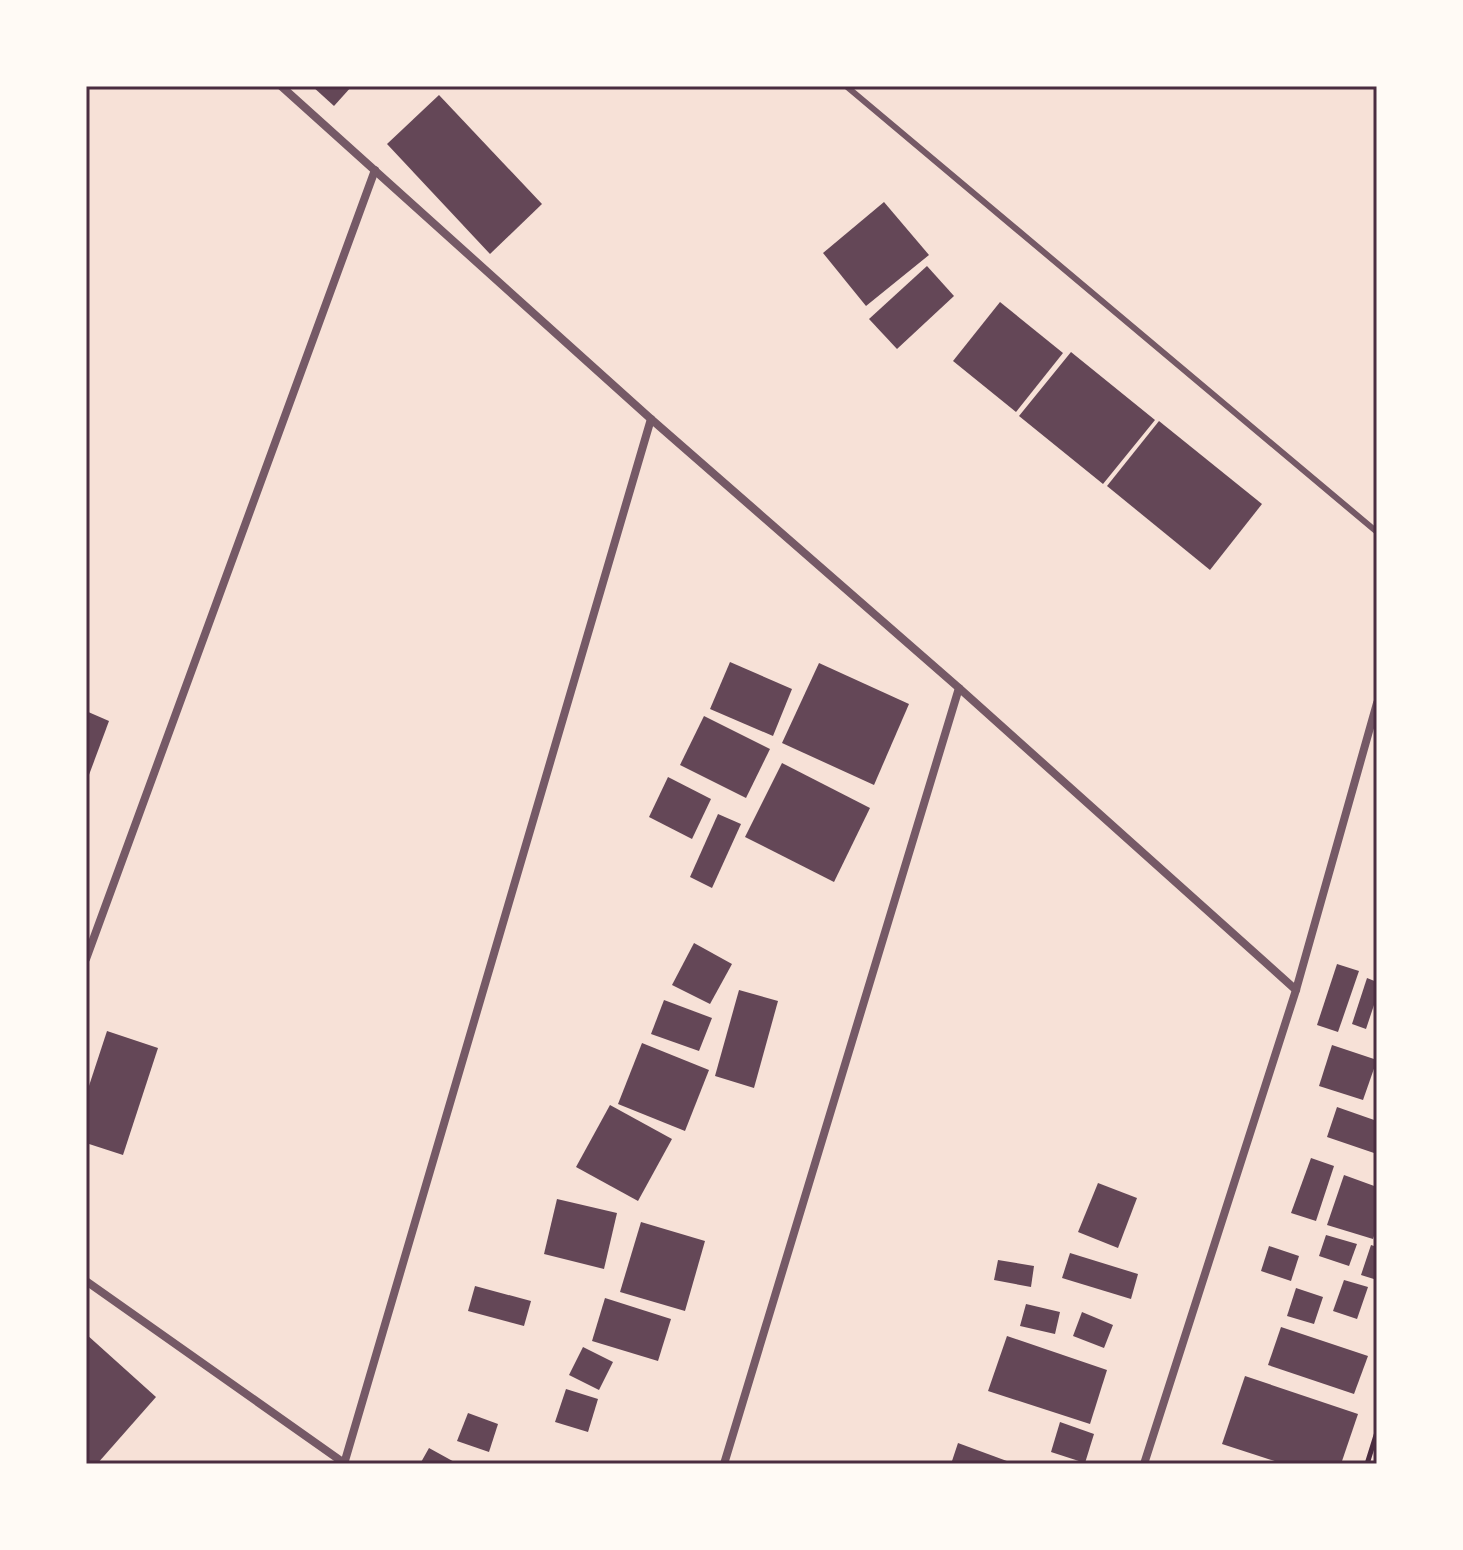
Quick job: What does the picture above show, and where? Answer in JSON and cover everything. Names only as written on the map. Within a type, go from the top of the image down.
[{"type":"street","points":[[281,86],[651,419],[959,688],[1296,990]]},
{"type":"street","points":[[86,959],[375,170]]},
{"type":"street","points":[[86,1281],[344,1464],[651,419]]},
{"type":"street","points":[[724,1464],[959,688]]},
{"type":"street","points":[[1144,1464],[1296,990],[1377,703]]},
{"type":"lane","points":[[846,86],[1377,532]]},
{"type":"path","points":[[1367,1464],[1377,1432]]},
{"type":"building","points":[[312,86],[352,86],[334,106]]},
{"type":"building","points":[[439,95],[542,204],[490,254],[387,144]]},
{"type":"building","points":[[884,202],[929,255],[866,306],[823,253]]},
{"type":"building","points":[[927,266],[954,296],[897,349],[869,319]]},
{"type":"building","points":[[1000,302],[1063,353],[1016,412],[953,361]]},
{"type":"building","points":[[1071,352],[1155,420],[1103,484],[1019,416]]},
{"type":"building","points":[[1159,421],[1262,504],[1210,570],[1107,486]]},
{"type":"building","points":[[730,662],[792,689],[773,736],[710,709]]},
{"type":"building","points":[[819,663],[909,704],[874,785],[782,743]]},
{"type":"building","points":[[86,711],[109,721],[86,783]]},
{"type":"building","points":[[704,716],[770,749],[746,798],[680,765]]},
{"type":"building","points":[[782,763],[870,808],[834,882],[745,837]]},
{"type":"building","points":[[668,777],[711,799],[692,839],[649,817]]},
{"type":"building","points":[[718,814],[741,824],[712,888],[690,877]]},
{"type":"building","points":[[694,943],[732,964],[710,1004],[672,985]]},
{"type":"building","points":[[1337,964],[1359,971],[1338,1032],[1317,1025]]},
{"type":"building","points":[[1367,978],[1377,982],[1377,996],[1366,1029],[1352,1024]]},
{"type":"building","points":[[739,990],[778,1001],[754,1088],[715,1076]]},
{"type":"building","points":[[664,1000],[712,1018],[699,1051],[651,1034]]},
{"type":"building","points":[[107,1031],[158,1048],[123,1155],[86,1143],[86,1095]]},
{"type":"building","points":[[642,1043],[709,1070],[685,1131],[618,1104]]},
{"type":"building","points":[[1332,1045],[1377,1060],[1363,1100],[1319,1086]]},
{"type":"building","points":[[610,1105],[672,1139],[638,1201],[576,1167]]},
{"type":"building","points":[[1337,1107],[1377,1121],[1374,1153],[1327,1137]]},
{"type":"building","points":[[1311,1158],[1334,1166],[1316,1221],[1291,1213]]},
{"type":"building","points":[[1344,1175],[1377,1187],[1377,1227],[1373,1239],[1327,1225]]},
{"type":"building","points":[[1098,1183],[1137,1198],[1118,1248],[1078,1232]]},
{"type":"building","points":[[557,1199],[617,1213],[604,1269],[544,1254]]},
{"type":"building","points":[[641,1222],[705,1241],[685,1311],[620,1292]]},
{"type":"building","points":[[1326,1235],[1357,1244],[1349,1266],[1319,1256]]},
{"type":"building","points":[[1371,1245],[1377,1247],[1377,1280],[1361,1275]]},
{"type":"building","points":[[1269,1246],[1299,1256],[1291,1281],[1261,1271]]},
{"type":"building","points":[[1070,1253],[1138,1274],[1131,1299],[1062,1278]]},
{"type":"building","points":[[998,1260],[1034,1266],[1031,1287],[994,1280]]},
{"type":"building","points":[[1344,1280],[1368,1287],[1357,1319],[1333,1311]]},
{"type":"building","points":[[475,1286],[531,1301],[524,1326],[468,1311]]},
{"type":"building","points":[[1296,1288],[1323,1297],[1314,1324],[1287,1316]]},
{"type":"building","points":[[605,1298],[671,1319],[658,1361],[592,1341]]},
{"type":"building","points":[[1026,1304],[1060,1312],[1055,1334],[1020,1326]]},
{"type":"building","points":[[1082,1312],[1113,1325],[1104,1348],[1073,1336]]},
{"type":"building","points":[[1281,1327],[1368,1356],[1354,1394],[1268,1365]]},
{"type":"building","points":[[86,1334],[156,1397],[97,1464],[86,1464]]},
{"type":"building","points":[[1007,1336],[1107,1370],[1090,1424],[988,1391]]},
{"type":"building","points":[[583,1347],[613,1362],[599,1390],[569,1375]]},
{"type":"building","points":[[1245,1376],[1358,1414],[1341,1464],[1284,1464],[1222,1444]]},
{"type":"building","points":[[566,1389],[598,1399],[588,1432],[555,1422]]},
{"type":"building","points":[[468,1413],[498,1424],[489,1452],[457,1441]]},
{"type":"building","points":[[1060,1422],[1094,1434],[1085,1463],[1051,1452]]},
{"type":"building","points":[[958,1443],[1015,1464],[951,1464]]},
{"type":"building","points":[[429,1448],[458,1464],[420,1464]]}]
